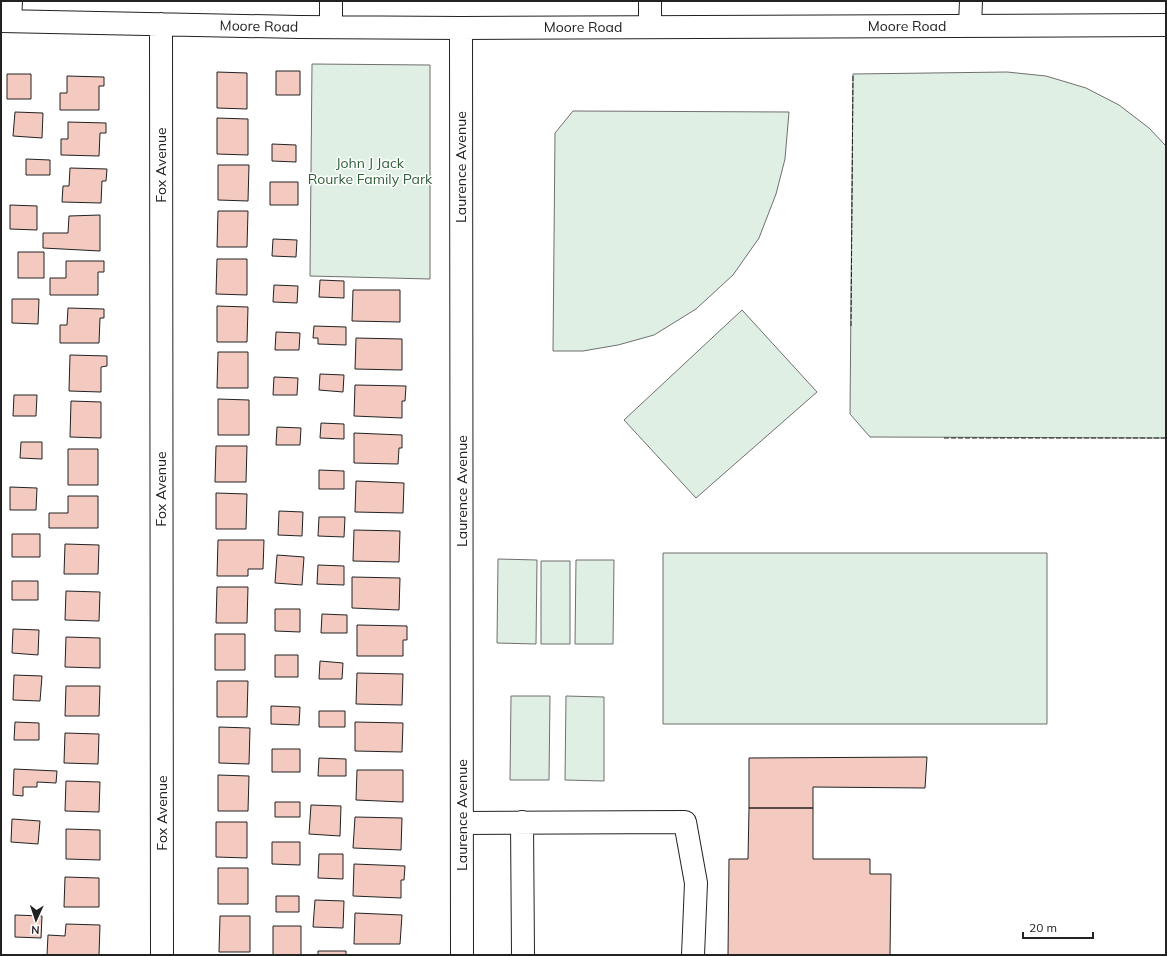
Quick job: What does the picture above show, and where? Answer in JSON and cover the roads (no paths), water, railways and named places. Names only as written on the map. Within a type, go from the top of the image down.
[{"type":"street","points":[[331,1],[331,27]]},
{"type":"street","points":[[650,1],[650,27]]},
{"type":"street","points":[[970,26],[971,1]]},
{"type":"street","name":"Moore Road","points":[[7,14],[161,24],[331,27],[462,28],[1166,25]]},
{"type":"street","name":"Fox Avenue","points":[[161,24],[162,955]]},
{"type":"street","name":"Laurence Avenue","points":[[462,28],[462,955]]},
{"type":"street","points":[[522,822],[523,955]]},
{"type":"street","points":[[462,823],[685,822],[696,883],[693,955]]},
{"type":"park label","name":"John J Jack Rourke Family Park","points":[[370,172]]}]
